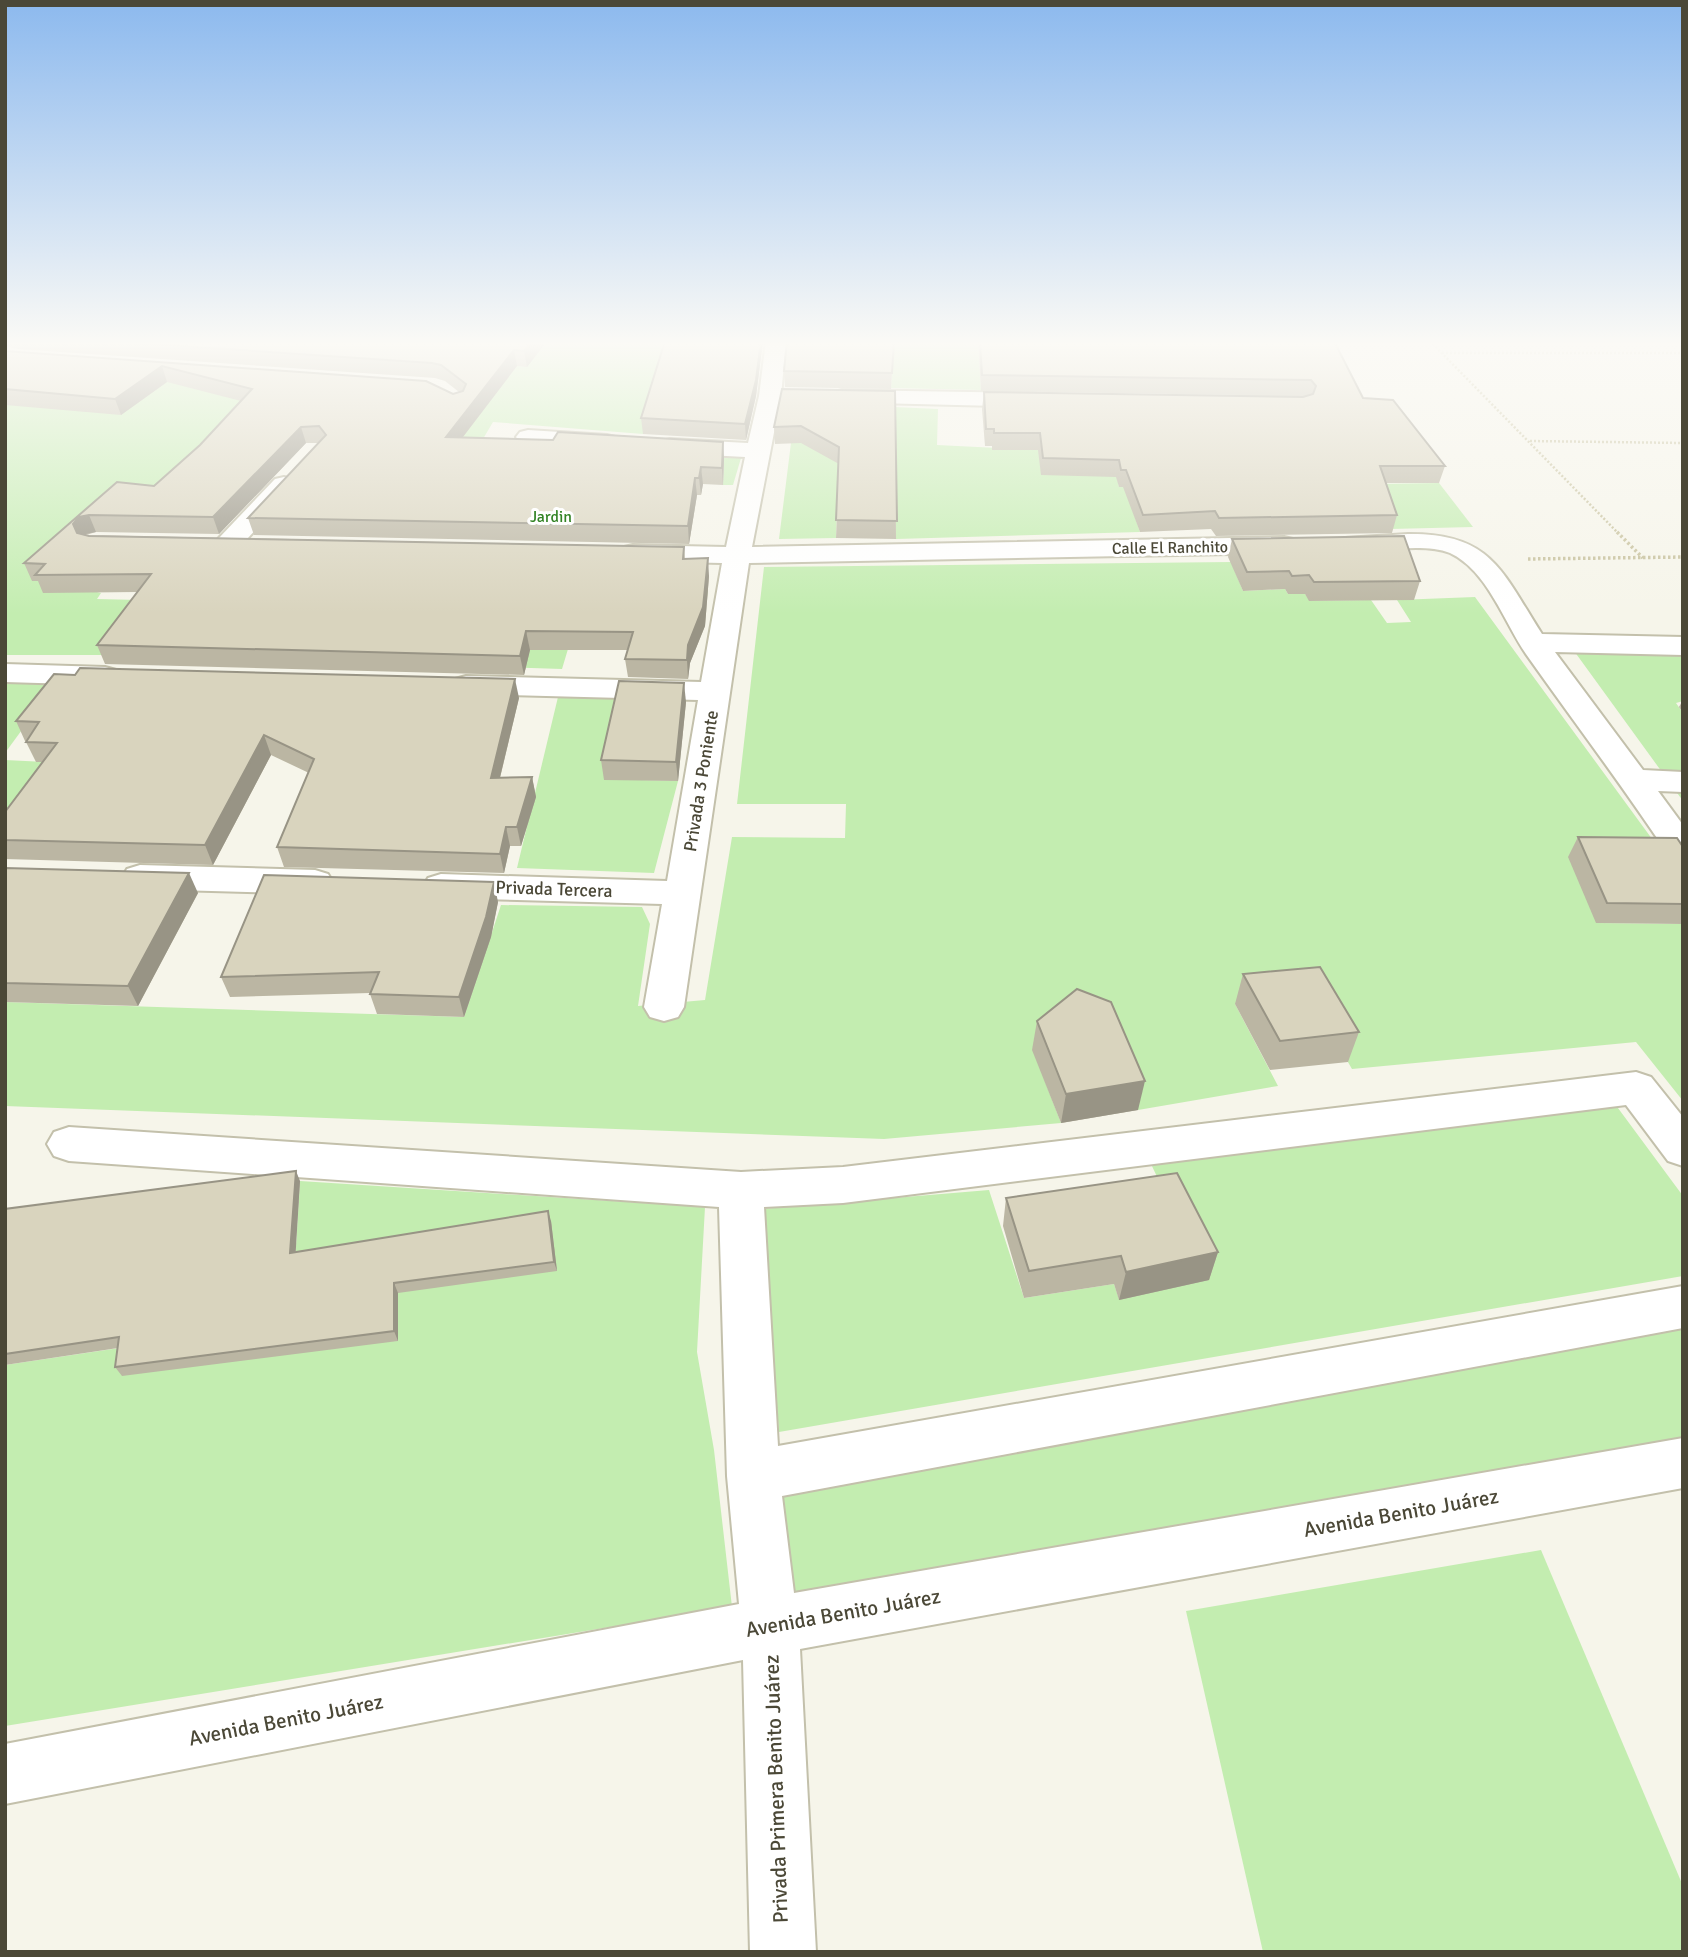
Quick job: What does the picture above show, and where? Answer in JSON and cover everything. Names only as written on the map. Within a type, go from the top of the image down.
[{"type":"street","name":"Privada 3 Poniente","points":[[664,1007],[737,555],[763,432]]},
{"type":"street","points":[[528,437],[623,443]]},
{"type":"street","points":[[650,445],[759,451]]},
{"type":"street","points":[[254,546],[214,545],[298,469]]},
{"type":"street","points":[[1330,545],[1441,543],[1460,548],[1478,559],[1534,643],[1636,780],[1683,851]]},
{"type":"street","name":"Calle El Ranchito","points":[[613,553],[737,555],[1303,545]]},
{"type":"street","points":[[1534,643],[1683,646]]},
{"type":"street","points":[[5,673],[131,676]]},
{"type":"street","points":[[437,684],[715,691]]},
{"type":"street","points":[[1636,780],[1683,782]]},
{"type":"street","points":[[102,876],[351,883]]},
{"type":"street","name":"Privada Tercera","points":[[406,885],[682,893]]},
{"type":"street","points":[[69,1144],[741,1190],[857,1183],[1636,1088],[1683,1149]]},
{"type":"street","name":"Privada Primera Benito Juárez","points":[[741,1190],[752,1476],[770,1626],[783,1952]]},
{"type":"street","points":[[752,1476],[1683,1307]]},
{"type":"street","name":"Avenida Benito Juárez","points":[[5,1774],[770,1626],[1683,1463]]},
{"type":"path","points":[[1520,432],[1643,558]]},
{"type":"path","points":[[1529,441],[1683,443]]},
{"type":"path","points":[[1478,559],[1683,557]]},
{"type":"green space","points":[[5,432],[242,432],[196,474],[123,500],[32,581],[53,581],[101,593],[97,599],[708,590],[702,632],[690,631],[568,649],[562,669],[112,655],[5,655]]},
{"type":"green space","points":[[320,432],[487,432],[480,444],[741,458],[733,485],[723,485],[724,462]]},
{"type":"green space","points":[[834,432],[937,432],[937,445],[1038,450],[1117,477],[1119,487],[1194,488],[1132,509],[1140,532],[896,539],[895,488],[838,486],[836,538],[779,539],[791,443],[809,443]]},
{"type":"green space","points":[[1439,483],[1473,527],[1390,529],[1375,484]]},
{"type":"green space","points":[[1231,562],[1243,591],[1285,589],[1288,594],[1305,594],[1310,601],[1371,600],[1387,623],[1411,622],[1397,600],[1475,597],[1666,858],[1596,923],[1683,924],[1683,1101],[1636,1042],[1352,1069],[1310,997],[1235,1004],[1278,1086],[1138,1110],[1105,1032],[1033,1050],[1061,1123],[884,1139],[5,1106],[5,1002],[464,1017],[501,905],[642,907],[650,924],[638,1006],[705,1000],[732,837],[845,838],[846,804],[737,804],[764,567]]},
{"type":"green space","points":[[1569,644],[1683,646],[1683,701],[1676,703],[1683,713],[1683,801]]},
{"type":"green space","points":[[5,679],[57,682],[5,753]]},
{"type":"green space","points":[[558,697],[622,699],[605,779],[678,781],[654,873],[517,868]]},
{"type":"green space","points":[[5,760],[66,763],[5,847]]},
{"type":"green space","points":[[1615,1104],[1683,1196],[1683,1276],[779,1432],[761,1209],[989,1190],[1024,1298],[1114,1284],[1119,1299],[1169,1202],[1151,1164]]},
{"type":"green space","points":[[300,1181],[705,1207],[697,1352],[714,1450],[732,1607],[5,1726],[5,1365],[126,1347],[398,1341],[398,1293],[295,1263]]},
{"type":"green space","points":[[1683,1311],[1683,1450],[787,1623],[769,1487]]},
{"type":"green space","points":[[1541,1550],[1683,1886],[1683,1952],[1263,1952],[1186,1611]]},
{"type":"building","points":[[212,432],[296,432],[213,517],[89,515],[79,517],[73,524],[77,533],[89,536],[684,547],[683,559],[708,558],[703,607],[688,645],[687,660],[625,659],[633,632],[526,631],[520,656],[97,645],[151,574],[35,575],[45,564],[24,563],[117,482],[154,486]]},
{"type":"building","points":[[324,432],[450,432],[446,437],[553,440],[558,432],[563,432],[723,442],[722,468],[701,467],[699,478],[695,478],[688,526],[248,518],[326,435]]},
{"type":"building","points":[[812,432],[896,432],[897,521],[836,520],[839,447]]},
{"type":"building","points":[[1418,432],[1445,466],[1380,466],[1397,515],[1219,518],[1215,511],[1143,515],[1126,470],[1121,470],[1119,460],[1043,458],[1040,433],[994,433]]},
{"type":"building","points":[[1404,536],[1420,581],[1314,582],[1309,575],[1292,576],[1289,571],[1247,572],[1232,539]]},
{"type":"building","points":[[80,668],[515,679],[491,778],[532,777],[517,827],[506,827],[500,854],[277,847],[314,759],[264,735],[205,845],[5,840],[5,812],[57,743],[26,742],[39,722],[16,721],[54,674],[75,675]]},
{"type":"building","points":[[619,681],[684,683],[676,762],[601,760]]},
{"type":"building","points":[[1578,837],[1677,838],[1683,847],[1683,904],[1607,903]]},
{"type":"building","points":[[5,868],[189,873],[128,986],[5,983]]},
{"type":"building","points":[[264,875],[494,882],[486,917],[459,997],[370,994],[379,972],[221,977]]},
{"type":"building","points":[[1320,967],[1359,1032],[1280,1041],[1243,974]]},
{"type":"building","points":[[1077,989],[1111,1002],[1145,1081],[1066,1094],[1037,1021]]},
{"type":"building","points":[[296,1171],[290,1253],[548,1211],[554,1262],[394,1283],[394,1331],[115,1367],[119,1337],[5,1354],[5,1209]]},
{"type":"building","points":[[1177,1173],[1218,1252],[1126,1272],[1121,1256],[1029,1271],[1006,1198]]},
{"type":"park label","name":"Jardin","points":[[551,516]]}]
